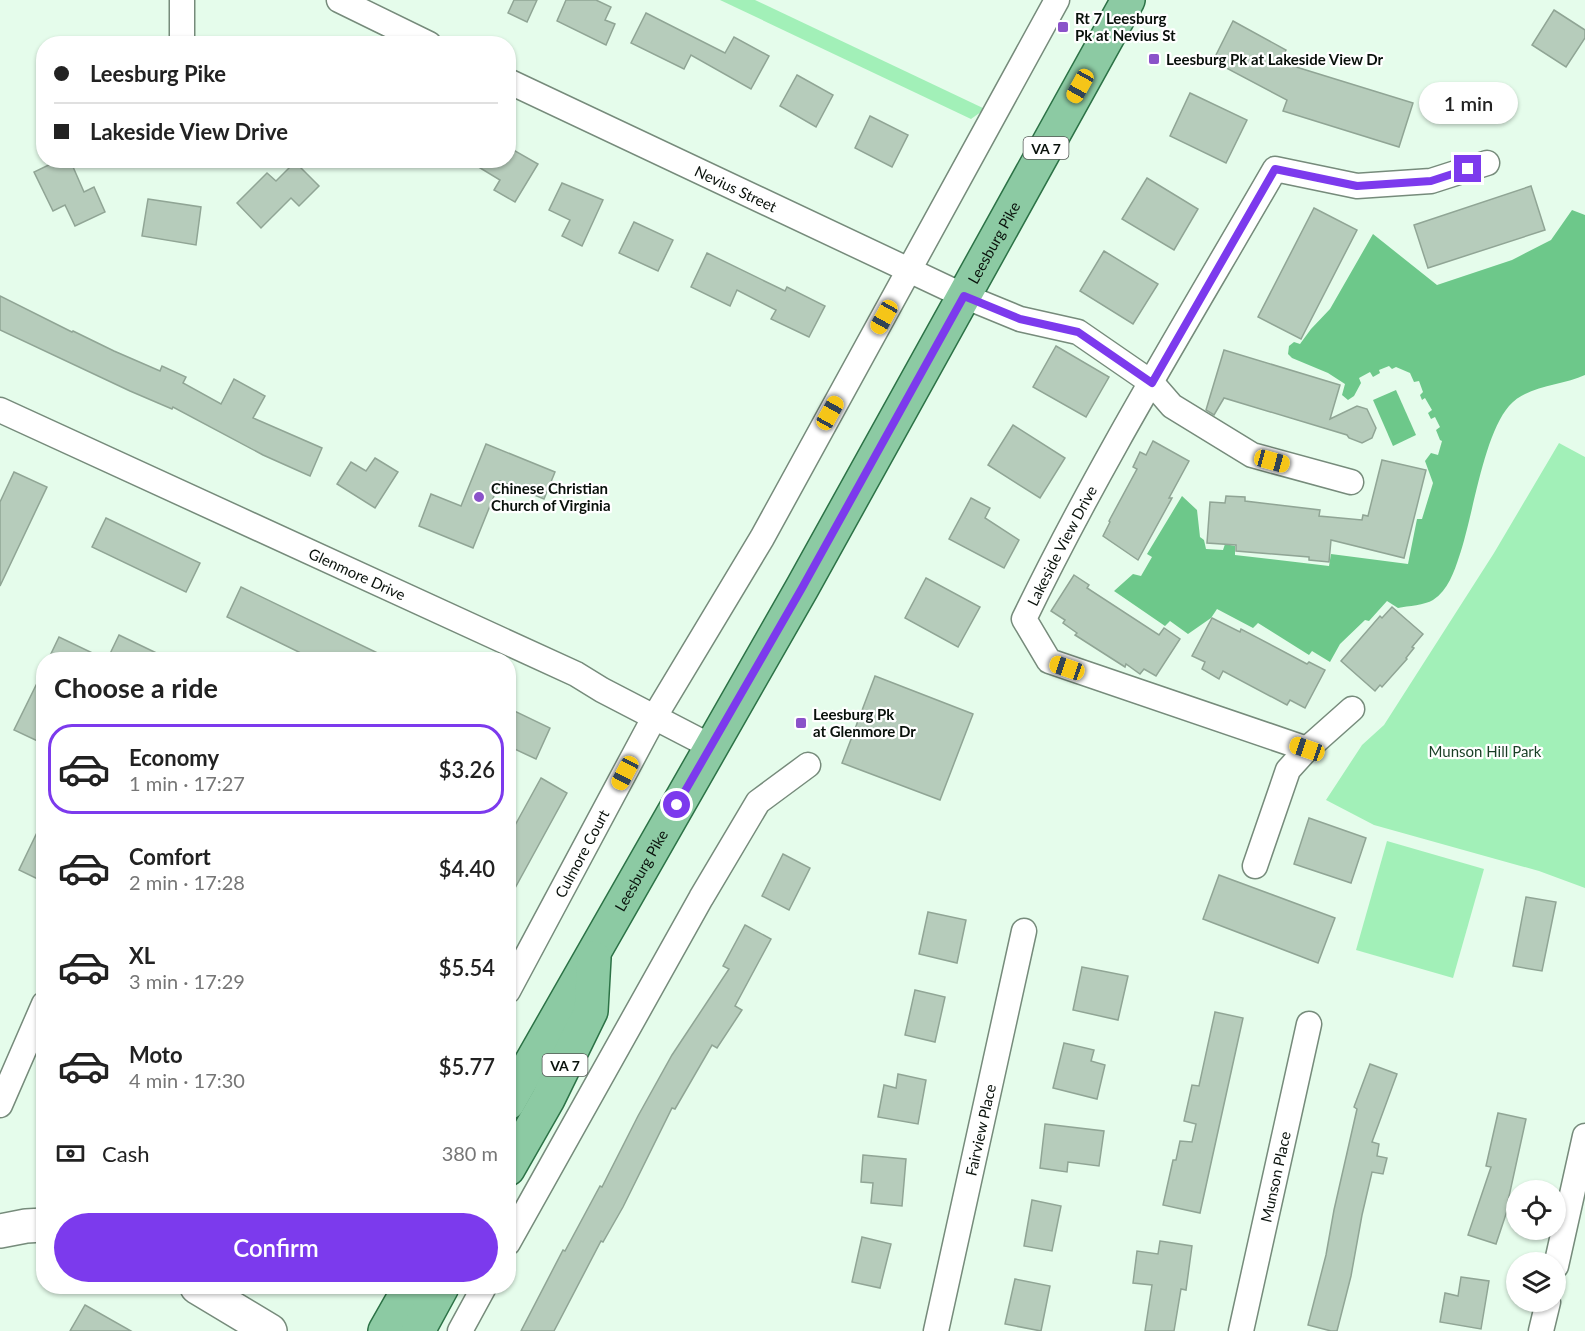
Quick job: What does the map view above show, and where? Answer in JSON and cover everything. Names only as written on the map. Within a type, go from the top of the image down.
[{"type":"main road","name":"Leesburg Pike","points":[[516,1089],[802,588],[1128,0]]},
{"type":"main road","name":"Leesburg Pike","points":[[516,1155],[548,1099],[591,1011],[594,953]]},
{"type":"main road","points":[[385,1331],[406,1294]]},
{"type":"main road","points":[[418,1331],[438,1294]]},
{"type":"street","points":[[182,0],[183,36]]},
{"type":"street","points":[[339,0],[413,36]]},
{"type":"street","name":"Culmore Court","points":[[516,976],[655,716],[762,538],[1057,0]]},
{"type":"street","name":"Nevius Street","points":[[516,85],[964,296]]},
{"type":"street","name":"Lakeside View Drive","points":[[1307,749],[1049,661],[1024,619],[1108,456],[1275,169],[1357,186],[1431,181],[1487,163]]},
{"type":"street","points":[[964,296],[1020,319],[1078,332],[1152,383],[1172,406],[1252,455],[1351,482]]},
{"type":"street","name":"Glenmore Drive","points":[[0,410],[576,674],[710,746]]},
{"type":"street","points":[[1255,866],[1288,770],[1307,749],[1352,710]]},
{"type":"street","points":[[516,1229],[701,898],[758,802],[808,765]]},
{"type":"street","name":"Fairview Place","points":[[936,1331],[1024,931]]},
{"type":"street","points":[[0,1105],[36,1022]]},
{"type":"street","name":"Munson Place","points":[[1241,1331],[1309,1024]]},
{"type":"street","points":[[1560,1252],[1579,1194],[1585,1136]]},
{"type":"street","points":[[0,1231],[36,1225]]},
{"type":"street","points":[[209,1294],[270,1331]]},
{"type":"street","points":[[460,1331],[480,1294]]},
{"type":"street","points":[[1541,1331],[1546,1312]]},
{"type":"green space","points":[[720,0],[755,0],[985,109],[971,119]]},
{"type":"green space","name":"Munson Hill Park","points":[[1559,443],[1585,457],[1585,888],[1539,871],[1374,825],[1326,800],[1362,745],[1384,725],[1494,553]]},
{"type":"green space","points":[[1387,841],[1484,869],[1453,978],[1356,950]]},
{"type":"shaded area","points":[[1572,210],[1585,215],[1585,375],[1525,394],[1509,406],[1500,419],[1485,456],[1457,563],[1450,580],[1438,596],[1426,603],[1398,608],[1387,601],[1369,621],[1365,620],[1340,644],[1330,662],[1312,651],[1309,655],[1258,623],[1253,628],[1217,609],[1211,618],[1188,634],[1170,621],[1165,626],[1114,591],[1133,574],[1141,576],[1152,557],[1147,554],[1182,496],[1197,510],[1200,537],[1204,540],[1206,549],[1223,550],[1225,544],[1235,546],[1235,555],[1329,566],[1331,554],[1408,564],[1417,519],[1422,519],[1433,483],[1425,461],[1431,453],[1438,455],[1442,441],[1436,430],[1440,427],[1435,417],[1431,419],[1428,413],[1432,410],[1425,398],[1422,400],[1420,395],[1423,392],[1419,381],[1414,382],[1410,373],[1396,367],[1392,369],[1389,366],[1379,370],[1380,373],[1373,377],[1370,372],[1359,378],[1361,383],[1354,396],[1348,400],[1342,395],[1345,384],[1328,373],[1292,358],[1288,354],[1289,346],[1294,342],[1300,344],[1330,309],[1373,234],[1437,285],[1512,260],[1551,240]]},
{"type":"shaded area","points":[[1396,390],[1416,435],[1393,446],[1373,400]]},
{"type":"building","points":[[514,0],[537,0],[527,22],[508,13]]},
{"type":"building","points":[[566,0],[596,0],[611,7],[605,20],[615,24],[606,45],[557,21]]},
{"type":"building","points":[[1554,10],[1585,30],[1585,38],[1566,67],[1532,45]]},
{"type":"building","points":[[646,13],[725,53],[734,37],[769,56],[751,89],[691,55],[684,69],[631,43]]},
{"type":"building","points":[[1233,21],[1286,50],[1280,62],[1413,103],[1399,147],[1283,111],[1287,100],[1213,61]]},
{"type":"building","points":[[797,75],[833,95],[816,127],[780,106]]},
{"type":"building","points":[[1190,93],[1247,120],[1226,163],[1170,136]]},
{"type":"building","points":[[870,116],[908,135],[892,167],[855,148]]},
{"type":"building","points":[[516,152],[538,164],[515,202],[494,190],[500,180],[480,168],[516,168]]},
{"type":"building","points":[[42,168],[74,168],[84,192],[94,187],[105,212],[75,226],[65,205],[53,211],[34,172]]},
{"type":"building","points":[[289,168],[301,168],[319,186],[299,206],[291,198],[261,228],[237,203],[267,173],[276,181]]},
{"type":"building","points":[[1147,178],[1198,209],[1174,250],[1122,219]]},
{"type":"building","points":[[562,183],[603,200],[582,246],[562,236],[570,220],[549,210]]},
{"type":"building","points":[[1531,186],[1545,230],[1428,268],[1414,225]]},
{"type":"building","points":[[148,199],[201,207],[196,245],[142,236]]},
{"type":"building","points":[[1314,208],[1357,230],[1301,339],[1258,317]]},
{"type":"building","points":[[634,222],[673,240],[658,271],[619,253]]},
{"type":"building","points":[[1104,251],[1158,284],[1133,324],[1080,291]]},
{"type":"building","points":[[707,253],[785,291],[787,287],[825,306],[809,337],[771,319],[776,310],[737,290],[730,306],[691,287]]},
{"type":"building","points":[[0,296],[114,351],[160,371],[162,366],[186,377],[183,383],[221,404],[234,379],[265,396],[253,418],[322,448],[310,476],[263,455],[173,407],[172,409],[130,391],[0,330]]},
{"type":"building","points":[[1056,346],[1109,377],[1086,417],[1033,387]]},
{"type":"building","points":[[1224,350],[1340,385],[1330,419],[1357,406],[1367,409],[1376,428],[1372,438],[1362,443],[1347,435],[1224,398],[1214,415],[1206,410]]},
{"type":"building","points":[[1013,425],[1065,458],[1040,498],[988,465]]},
{"type":"building","points":[[1153,441],[1189,461],[1169,498],[1172,498],[1138,560],[1103,536],[1137,469],[1133,467],[1140,452],[1146,455]]},
{"type":"building","name":"Chinese Christian Church of Virginia","points":[[486,444],[555,472],[544,499],[500,481],[473,548],[419,526],[431,494],[461,506]]},
{"type":"building","points":[[375,458],[398,472],[375,508],[337,484],[351,462],[366,471]]},
{"type":"building","points":[[1382,460],[1426,470],[1404,558],[1331,540],[1329,562],[1309,560],[1309,557],[1236,551],[1236,545],[1207,543],[1210,502],[1225,503],[1226,496],[1245,497],[1245,501],[1320,510],[1319,516],[1362,520],[1363,515],[1368,516]]},
{"type":"building","points":[[14,472],[47,487],[0,586],[0,502]]},
{"type":"building","points":[[971,498],[990,508],[985,518],[1019,540],[1004,568],[949,539]]},
{"type":"building","points":[[106,518],[200,563],[186,592],[92,547]]},
{"type":"building","points":[[1074,575],[1089,585],[1087,588],[1159,635],[1164,628],[1180,639],[1156,676],[1144,669],[1140,674],[1126,664],[1125,667],[1075,635],[1077,633],[1063,623],[1065,620],[1051,611]]},
{"type":"building","points":[[926,578],[980,607],[958,647],[905,618]]},
{"type":"building","points":[[241,587],[375,652],[299,652],[227,617]]},
{"type":"building","points":[[1392,607],[1423,634],[1412,647],[1414,648],[1407,659],[1382,687],[1380,685],[1375,691],[1341,661],[1380,616],[1382,618]]},
{"type":"building","points":[[1212,618],[1240,632],[1241,629],[1307,664],[1309,662],[1325,670],[1305,708],[1290,700],[1287,705],[1223,671],[1219,679],[1202,669],[1205,662],[1192,656]]},
{"type":"building","points":[[119,635],[154,652],[111,652]]},
{"type":"building","points":[[59,637],[90,652],[52,652]]},
{"type":"building","points":[[875,676],[973,714],[940,800],[842,763]]},
{"type":"building","points":[[36,685],[36,740],[14,730]]},
{"type":"building","points":[[516,712],[550,728],[536,759],[516,750]]},
{"type":"building","points":[[541,778],[567,793],[516,886],[516,823]]},
{"type":"building","points":[[1309,818],[1366,838],[1351,883],[1294,864]]},
{"type":"building","points":[[36,835],[36,878],[19,870]]},
{"type":"building","points":[[783,854],[810,868],[789,910],[762,896]]},
{"type":"building","points":[[1219,875],[1335,918],[1318,963],[1203,919]]},
{"type":"building","points":[[1526,897],[1556,902],[1542,971],[1513,966]]},
{"type":"building","points":[[928,912],[966,920],[957,963],[919,954]]},
{"type":"building","points":[[745,925],[771,939],[735,1006],[742,1010],[717,1048],[712,1045],[675,1109],[672,1108],[623,1207],[603,1242],[601,1241],[554,1331],[521,1331],[563,1250],[565,1251],[600,1186],[602,1187],[672,1055],[729,969],[723,966]]},
{"type":"building","points":[[1082,967],[1128,976],[1118,1020],[1073,1010]]},
{"type":"building","points":[[915,990],[945,997],[935,1042],[905,1035]]},
{"type":"building","points":[[1215,1012],[1243,1018],[1200,1213],[1163,1205],[1173,1160],[1176,1160],[1180,1141],[1192,1142],[1196,1124],[1184,1121],[1192,1085],[1199,1086]]},
{"type":"building","points":[[1064,1043],[1094,1050],[1091,1061],[1105,1065],[1097,1099],[1053,1088]]},
{"type":"building","points":[[1370,1064],[1397,1074],[1372,1142],[1379,1144],[1377,1156],[1387,1158],[1383,1174],[1372,1172],[1351,1276],[1337,1331],[1331,1331],[1308,1325],[1326,1255],[1357,1109],[1354,1107]]},
{"type":"building","points":[[898,1074],[926,1080],[918,1124],[878,1117],[884,1085],[896,1088]]},
{"type":"building","points":[[1498,1113],[1526,1119],[1513,1180],[1506,1180],[1506,1214],[1496,1244],[1468,1235],[1491,1167],[1486,1166]]},
{"type":"building","points":[[1045,1124],[1104,1131],[1099,1166],[1068,1162],[1067,1172],[1040,1168]]},
{"type":"building","points":[[863,1155],[906,1159],[902,1206],[871,1203],[873,1183],[861,1182]]},
{"type":"building","points":[[1032,1200],[1061,1206],[1052,1251],[1024,1246]]},
{"type":"building","points":[[862,1237],[891,1244],[880,1288],[852,1282]]},
{"type":"building","points":[[1160,1241],[1192,1246],[1186,1290],[1181,1289],[1174,1331],[1145,1331],[1152,1285],[1133,1283],[1137,1251],[1158,1254]]},
{"type":"building","points":[[1461,1277],[1489,1281],[1481,1329],[1440,1322],[1445,1293],[1458,1296]]},
{"type":"building","points":[[1015,1279],[1050,1286],[1041,1331],[1005,1324]]},
{"type":"building","points":[[85,1305],[131,1331],[70,1331]]},
{"type":"place","name":"Rt 7 Leesburg Pk at Nevius St","points":[[1063,27]]},
{"type":"place","name":"Leesburg Pk at Lakeside View Dr","points":[[1154,59]]},
{"type":"place","name":"Chinese Christian Church of Virginia","points":[[479,497]]},
{"type":"place","name":"Leesburg Pk at Glenmore Dr","points":[[801,723]]},
{"type":"route","points":[[677,805],[802,588],[964,296],[1020,319],[1078,332],[1152,383],[1275,169],[1357,186],[1431,181],[1468,169]]}]
